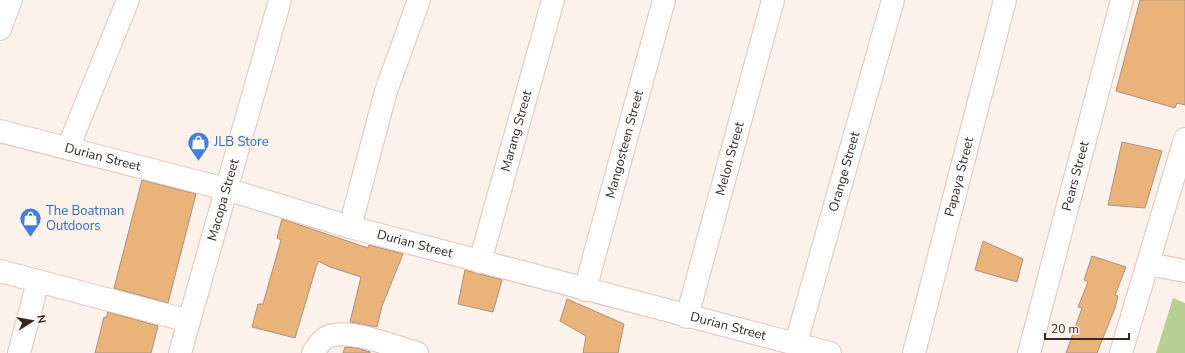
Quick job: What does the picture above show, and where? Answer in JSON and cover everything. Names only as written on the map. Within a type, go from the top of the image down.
[{"type":"street","points":[[0,29],[11,0]]},
{"type":"street","points":[[68,148],[128,0]]},
{"type":"street","name":"Macopa Street","points":[[180,353],[280,0]]},
{"type":"street","points":[[350,227],[386,91],[419,0]]},
{"type":"street","name":"Marang Street","points":[[480,262],[553,0]]},
{"type":"street","name":"Mangosteen Street","points":[[585,290],[664,0]]},
{"type":"street","name":"Melon Street","points":[[687,317],[773,0]]},
{"type":"street","name":"Orange Street","points":[[796,343],[893,0]]},
{"type":"street","name":"Papaya Street","points":[[914,353],[1005,0]]},
{"type":"street","name":"Pears Street","points":[[1029,353],[1122,0]]},
{"type":"street","name":"Durian Street","points":[[0,131],[226,189],[350,227],[480,262],[830,353]]},
{"type":"street","points":[[1121,353],[1185,139]]},
{"type":"street","points":[[1148,264],[1185,271]]},
{"type":"street","points":[[0,272],[189,321]]},
{"type":"street","points":[[19,353],[38,282]]},
{"type":"street","points":[[320,345],[337,334],[362,337],[417,353]]},
{"type":"green space","points":[[1173,298],[1185,303],[1185,353],[1156,353]]},
{"type":"building","points":[[1140,0],[1185,0],[1185,105],[1177,103],[1175,108],[1116,91]]},
{"type":"building","points":[[1122,142],[1162,151],[1145,208],[1108,205]]},
{"type":"building","points":[[142,180],[196,194],[168,303],[114,288]]},
{"type":"building","points":[[282,219],[368,248],[369,245],[403,254],[382,306],[377,327],[350,322],[361,277],[330,267],[318,261],[295,338],[252,327],[258,304],[263,304],[281,240],[277,238]]},
{"type":"building","points":[[983,241],[1023,259],[1017,282],[975,270]]},
{"type":"building","points":[[1092,256],[1126,267],[1115,295],[1118,296],[1115,308],[1097,353],[1066,353],[1082,308],[1078,307],[1088,282],[1084,280]]},
{"type":"building","points":[[465,270],[502,280],[493,312],[458,304]]},
{"type":"building","points":[[567,299],[624,324],[618,353],[583,353],[586,336],[560,321]]},
{"type":"building","points":[[108,312],[158,326],[151,353],[95,353],[104,317],[106,318]]},
{"type":"building","points":[[345,347],[357,348],[370,353],[343,353]]},
{"type":"place","name":"JLB Store","points":[[198,162]]},
{"type":"place","name":"The Boatman Outdoors","points":[[31,238]]}]
